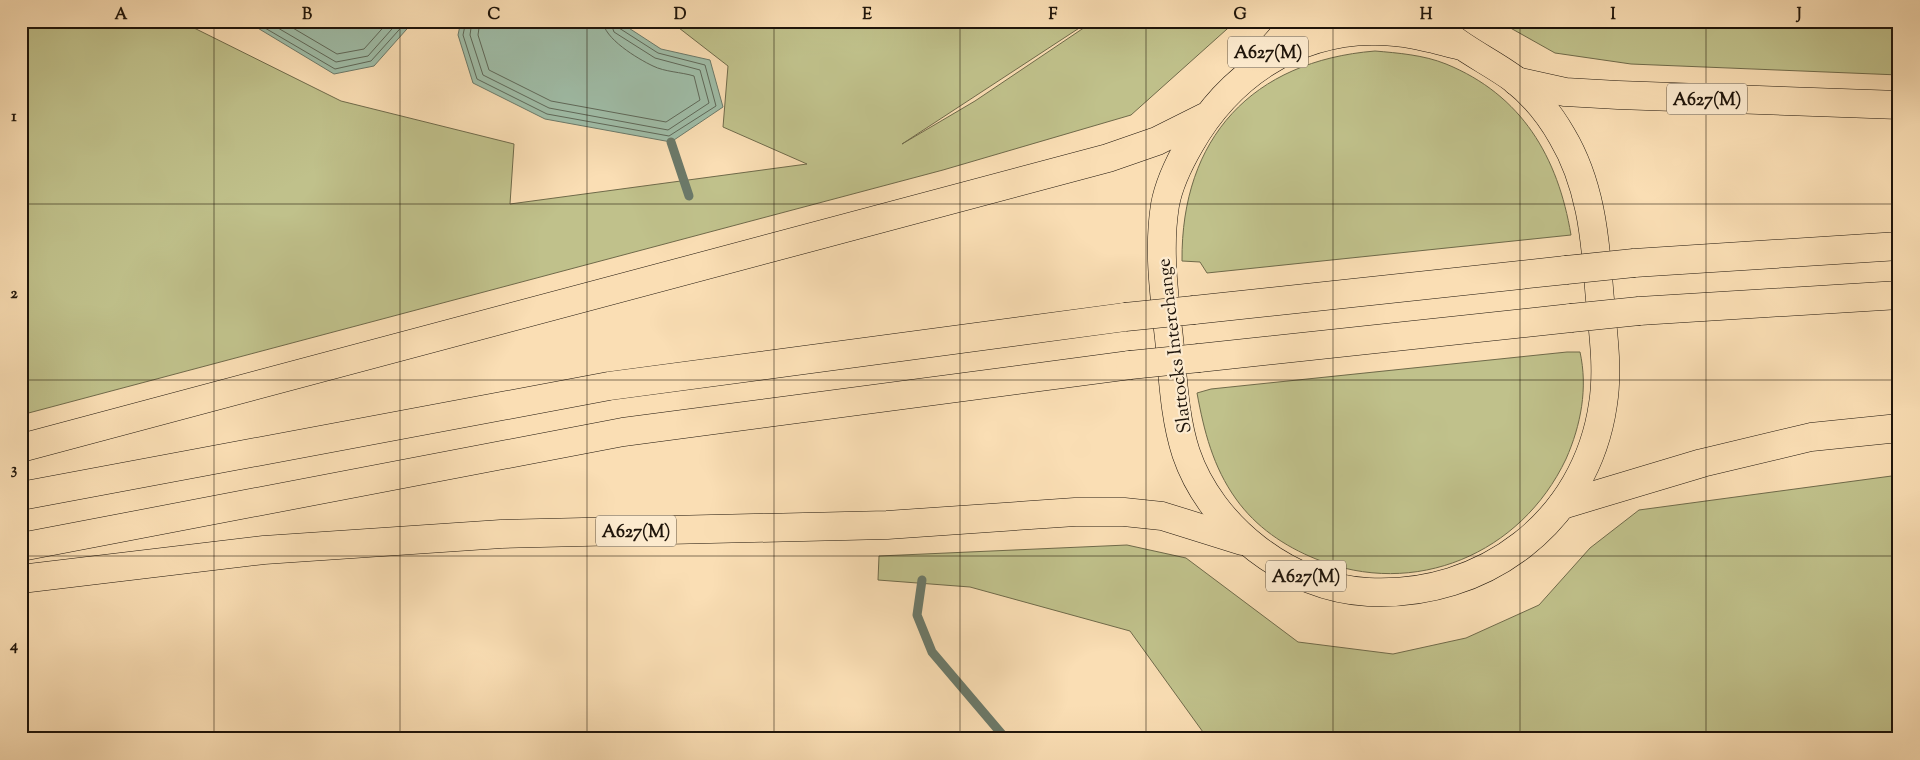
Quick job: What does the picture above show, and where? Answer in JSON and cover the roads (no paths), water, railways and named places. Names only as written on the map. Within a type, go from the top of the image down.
[{"type":"highway","name":"A627(M)","points":[[1238,81],[1276,44],[1296,21]]},
{"type":"highway","name":"A627(M)","points":[[1433,21],[1461,46]]},
{"type":"highway","name":"Slattocks Interchange","points":[[1370,30],[1422,35],[1461,46],[1516,81],[1542,108],[1562,136],[1584,186],[1594,227],[1606,375],[1603,405],[1597,436],[1584,471],[1562,505],[1539,532],[1510,555],[1480,572],[1444,585],[1404,593],[1361,592],[1320,583],[1286,567],[1248,543],[1222,516],[1203,487],[1187,455],[1177,415],[1162,283],[1162,241],[1166,202],[1176,167],[1205,117],[1238,81],[1288,49],[1318,39],[1370,30]]},
{"type":"highway","name":"A627(M)","points":[[1516,81],[1565,92],[1618,96],[1899,105]]},
{"type":"highway","name":"A627(M)","points":[[21,448],[1108,158],[1157,141],[1205,117]]},
{"type":"highway","points":[[21,496],[609,386],[1194,310],[1566,270],[1899,246]]},
{"type":"highway","points":[[21,547],[623,432],[1130,365],[1571,318],[1899,295]]},
{"type":"highway","points":[[1562,505],[1702,463],[1811,437],[1899,428]]},
{"type":"highway","name":"A627(M)","points":[[21,579],[264,550],[343,544],[501,534],[887,525],[1075,512],[1124,512],[1162,516],[1197,525],[1248,543]]},
{"type":"water","points":[[246,21],[414,21],[374,66],[334,74]]},
{"type":"water","points":[[461,21],[618,21],[661,49],[710,60],[723,107],[671,142],[545,119],[473,83],[458,35]]},
{"type":"waterway","points":[[671,142],[689,196]]},
{"type":"waterway","points":[[922,580],[917,615],[932,652],[1006,739]]}]
